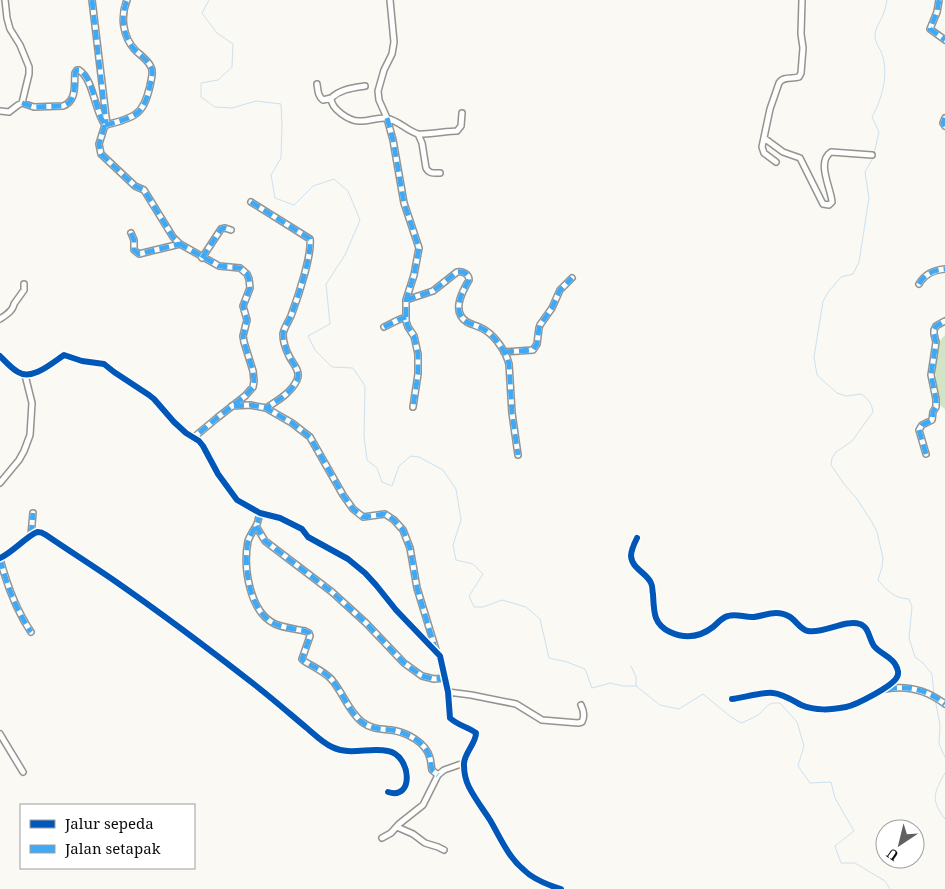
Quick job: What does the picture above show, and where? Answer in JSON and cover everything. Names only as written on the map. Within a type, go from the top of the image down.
[{"type":"street","points":[[5,0],[10,29],[20,45],[29,67],[22,104]]},
{"type":"street","points":[[92,0],[106,125],[99,144],[101,154],[135,186],[144,190],[173,237],[180,244],[218,266],[240,268],[246,272],[249,279],[250,290],[243,306],[247,320],[243,340],[252,366],[253,387],[193,438]]},
{"type":"street","points":[[106,125],[140,111],[148,93],[152,74],[149,64],[126,38],[124,7],[127,0]]},
{"type":"street","points":[[390,0],[394,42],[392,54],[384,70],[378,91],[379,100],[387,118],[393,140],[404,203],[419,248],[414,275],[406,300],[408,327],[414,336],[418,354],[418,374],[413,407]]},
{"type":"street","points":[[776,162],[763,151],[762,147],[770,109],[780,81],[785,78],[799,77],[801,73],[803,48],[801,34],[802,0]]},
{"type":"street","points":[[939,0],[937,12],[930,29],[945,40]]},
{"type":"street","points":[[0,111],[9,112],[22,104],[41,107],[67,105],[73,96],[75,73],[79,70],[88,79],[99,116],[106,125]]},
{"type":"street","points":[[317,84],[318,94],[323,100],[331,98],[341,91],[365,86]]},
{"type":"street","points":[[331,98],[335,108],[355,121],[362,122],[387,118],[418,134],[456,130],[461,126],[462,112]]},
{"type":"street","points":[[945,118],[942,123],[945,126]]},
{"type":"street","points":[[418,134],[422,143],[426,168],[432,173],[440,173]]},
{"type":"street","points":[[764,138],[783,152],[800,158],[823,204],[826,205],[832,202],[824,172],[828,153],[872,156]]},
{"type":"street","points":[[251,202],[310,239],[308,259],[298,295],[292,314],[283,332],[288,355],[298,371],[298,379],[287,394],[266,408]]},
{"type":"street","points":[[202,258],[221,229],[231,230]]},
{"type":"street","points":[[131,233],[134,240],[134,250],[139,254],[180,244]]},
{"type":"street","points":[[919,284],[929,273],[945,269]]},
{"type":"street","points":[[406,300],[433,291],[455,272],[464,272],[468,276],[469,279],[460,299],[460,315],[466,322],[486,331],[504,352],[509,364],[513,427],[518,455]]},
{"type":"street","points":[[504,352],[533,350],[537,344],[540,325],[552,308],[560,290],[572,278]]},
{"type":"street","points":[[0,319],[10,313],[24,290],[24,284]]},
{"type":"street","points":[[384,327],[406,317]]},
{"type":"street","points":[[926,454],[919,430],[922,425],[932,420],[936,407],[931,375],[936,342],[934,330],[936,326],[945,321]]},
{"type":"street","points":[[0,356],[18,372],[25,375],[36,372],[64,355],[82,361],[102,364],[151,397],[174,422],[199,442],[206,449],[218,474],[239,501],[260,514],[280,518],[302,529],[308,538],[341,555],[374,582],[396,610],[436,652],[441,660],[448,692],[450,718],[453,722],[476,733],[464,763],[469,786],[514,860],[525,872],[536,879],[561,889]]},
{"type":"street","points":[[0,483],[21,456],[30,435],[32,403],[25,375]]},
{"type":"street","points":[[232,406],[250,405],[266,408],[292,423],[310,437],[343,495],[358,514],[363,517],[385,514],[403,530],[410,548],[417,588],[436,652]]},
{"type":"street","points":[[31,535],[33,513]]},
{"type":"street","points":[[260,514],[248,540],[247,560],[250,587],[258,608],[274,624],[310,633],[302,659],[324,672],[333,681],[355,716],[360,720],[375,729],[404,733],[422,744],[430,758],[432,770],[438,775]]},
{"type":"street","points":[[256,526],[265,541],[332,592],[366,623],[404,663],[417,673],[434,679],[445,678]]},
{"type":"street","points":[[31,632],[13,599],[0,558],[11,552],[31,535],[39,532],[112,579],[256,686],[329,746],[346,751],[385,750],[395,754],[405,766],[407,782],[399,792],[388,792]]},
{"type":"street","points":[[637,538],[632,549],[631,559],[652,584],[655,618],[662,628],[680,636],[691,637],[714,627],[727,616],[741,615],[753,617],[775,613],[786,614],[804,630],[810,631],[855,623],[861,624],[867,629],[874,646],[894,662],[898,672],[897,678],[882,689],[848,707],[833,710],[807,707],[775,693],[732,700]]},
{"type":"street","points":[[882,689],[902,687],[917,690],[934,695],[945,704]]},
{"type":"street","points":[[448,692],[516,704],[542,720],[552,721],[582,722],[584,711],[580,705]]},
{"type":"street","points":[[0,734],[23,772]]},
{"type":"street","points":[[382,838],[392,833],[423,805],[438,775],[444,770],[464,763]]},
{"type":"street","points":[[397,827],[413,834],[427,844],[438,846],[444,850]]},
{"type":"green space","points":[[945,335],[945,409],[938,404],[936,358],[940,341]]},
{"type":"waterway","points":[[209,0],[202,13],[217,33],[233,44],[232,67],[218,80],[201,83],[201,97],[215,107],[232,108],[256,101],[281,104],[281,158],[271,175],[275,198],[294,205],[313,186],[334,179],[348,191],[360,220],[345,255],[326,284],[330,324],[308,336],[315,350],[332,367],[353,368],[365,386],[364,436],[367,460],[377,468],[382,482],[392,486],[399,466],[411,456],[419,457],[443,470],[456,489],[461,520],[453,545],[456,560],[473,564],[483,574],[469,596],[474,607],[483,607],[502,600],[526,607],[540,619],[549,658],[585,669],[592,688],[610,683],[636,686]]},
{"type":"waterway","points":[[887,0],[884,13],[875,33],[884,62],[885,78],[879,102],[872,117],[879,132],[873,158],[865,172],[869,198],[859,262],[853,274],[841,277],[823,301],[814,357],[817,375],[837,393],[846,396],[861,394],[868,399],[872,406],[873,412],[852,441],[836,452],[832,458],[831,465],[857,499],[877,532],[883,558],[878,580],[888,591],[909,599],[912,607],[909,638],[915,657],[932,674],[934,695]]},
{"type":"waterway","points":[[631,666],[636,677],[636,686],[660,705],[679,709],[703,694],[741,723],[760,714],[768,705],[780,703],[797,722],[804,746],[798,766],[810,783],[831,782],[835,798],[854,831],[835,846],[841,863],[855,863],[885,881],[890,889]]},
{"type":"waterway","points":[[935,699],[940,725],[939,744],[945,757]]},
{"type":"waterway","points":[[945,773],[935,796],[937,806],[945,819]]},
{"type":"marked path","points":[[92,0],[106,122]]},
{"type":"marked path","points":[[105,125],[126,119],[140,110],[147,96],[152,76],[150,64],[135,50],[125,33],[123,20],[127,0]]},
{"type":"marked path","points":[[939,0],[937,12],[930,29],[945,40]]},
{"type":"marked path","points":[[22,103],[34,107],[63,106],[67,104],[73,97],[75,73],[77,70],[80,70],[89,81],[101,119],[105,125]]},
{"type":"marked path","points":[[387,118],[393,140],[404,203],[419,248],[414,275],[406,300],[406,321],[414,336],[418,354],[418,374],[413,407]]},
{"type":"marked path","points":[[945,118],[943,123],[945,126]]},
{"type":"marked path","points":[[105,125],[99,144],[101,154],[135,186],[144,190],[173,237],[180,244],[219,266],[240,268],[247,274],[249,279],[250,288],[243,306],[247,320],[243,336],[253,371],[253,387],[245,396],[193,438]]},
{"type":"marked path","points":[[251,202],[310,239],[309,255],[304,276],[298,297],[283,334],[286,348],[298,377],[287,393],[266,408]]},
{"type":"marked path","points":[[202,258],[221,229],[231,230]]},
{"type":"marked path","points":[[131,233],[134,240],[134,250],[139,254],[180,244]]},
{"type":"marked path","points":[[919,284],[930,273],[945,269]]},
{"type":"marked path","points":[[406,300],[433,291],[457,272],[468,276],[469,280],[459,302],[460,313],[467,322],[489,333],[500,345],[508,359],[512,413],[518,455]]},
{"type":"marked path","points":[[504,352],[533,350],[537,344],[540,325],[552,308],[560,290],[572,278]]},
{"type":"marked path","points":[[384,327],[406,317]]},
{"type":"marked path","points":[[926,454],[919,430],[922,425],[932,420],[936,407],[931,375],[936,342],[934,330],[936,326],[945,321]]},
{"type":"marked path","points":[[234,406],[250,405],[266,408],[292,423],[310,437],[353,509],[363,517],[385,514],[403,530],[410,548],[417,588],[435,648]]},
{"type":"marked path","points":[[31,535],[33,513]]},
{"type":"marked path","points":[[260,513],[257,524],[248,541],[246,563],[250,587],[259,609],[266,618],[275,624],[309,633],[310,636],[302,659],[332,680],[353,713],[362,722],[379,729],[403,733],[420,743],[428,752],[432,770],[438,775]]},
{"type":"marked path","points":[[256,526],[265,541],[332,592],[366,623],[404,663],[422,676],[434,679],[445,678]]},
{"type":"marked path","points":[[0,559],[12,597],[31,632]]},
{"type":"marked path","points":[[887,689],[910,688],[918,690],[932,695],[945,704]]},
{"type":"cycle path","points":[[0,356],[13,369],[24,374],[36,373],[64,355],[82,361],[104,364],[154,399],[174,422],[199,441],[218,474],[237,500],[260,513],[280,518],[302,529],[308,537],[348,559],[365,573],[396,610],[440,656],[448,692],[450,718],[476,733],[464,761],[467,782],[513,859],[532,877],[561,889]]},
{"type":"cycle path","points":[[0,558],[35,533],[43,533],[185,631],[262,690],[325,743],[339,750],[381,750],[396,754],[402,760],[405,768],[406,784],[403,790],[397,793],[388,792]]},
{"type":"cycle path","points":[[637,538],[631,556],[632,560],[651,583],[657,621],[664,629],[681,636],[692,636],[703,633],[728,616],[754,617],[771,613],[782,614],[792,618],[804,630],[808,631],[821,630],[848,623],[860,624],[867,630],[874,646],[892,660],[898,672],[898,676],[894,681],[874,695],[858,703],[840,708],[812,708],[780,695],[769,693],[732,699]]}]
